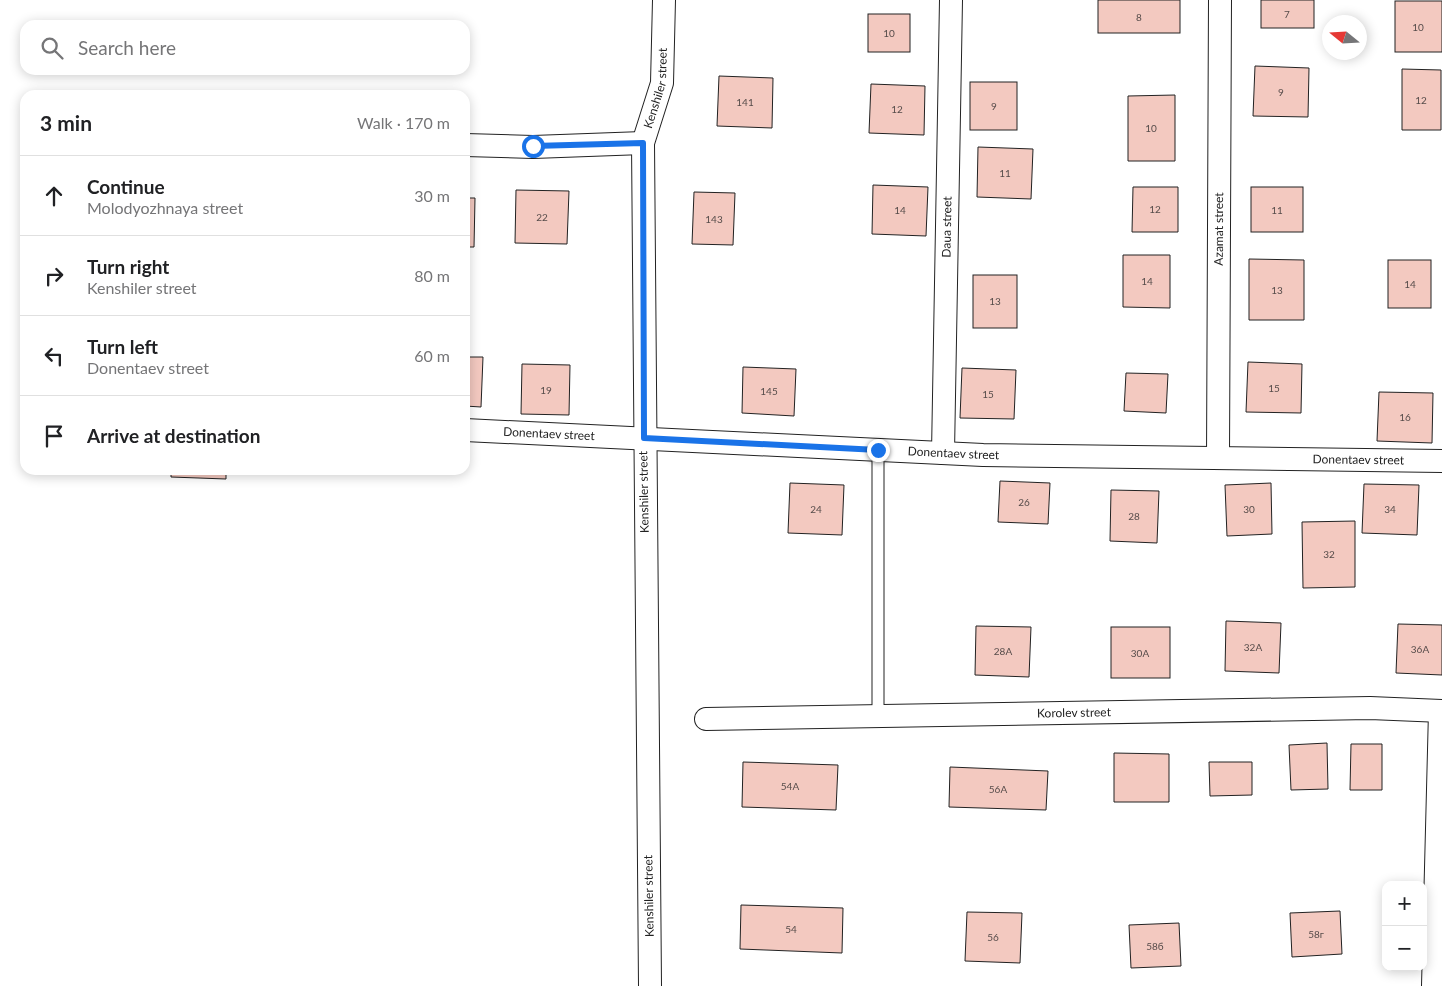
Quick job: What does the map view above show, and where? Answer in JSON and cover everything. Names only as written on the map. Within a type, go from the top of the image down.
[{"type":"street","name":"Kenshiler street","points":[[650,986],[643,143],[662,83],[664,0]]},
{"type":"street","name":"Daua street","points":[[943,453],[951,0]]},
{"type":"street","name":"Azamat street","points":[[1218,458],[1220,0]]},
{"type":"street","points":[[470,145],[533,146],[643,143]]},
{"type":"street","name":"Donentaev street","points":[[470,430],[943,453],[1442,461]]},
{"type":"street","name":"Korolev street","points":[[706,719],[1370,708],[1441,711]]},
{"type":"street","points":[[1433,986],[1441,711]]},
{"type":"lane","points":[[878,450],[878,716]]},
{"type":"building","points":[[1098,0],[1180,0],[1180,33],[1098,33]]},
{"type":"building","points":[[1261,0],[1314,0],[1314,28],[1261,28]]},
{"type":"building","points":[[1395,1],[1442,1],[1442,52],[1395,52]]},
{"type":"building","points":[[868,14],[910,14],[910,52],[868,52]]},
{"type":"building","points":[[1255,66],[1309,68],[1308,117],[1253,116]]},
{"type":"building","points":[[1402,69],[1441,70],[1441,130],[1402,130]]},
{"type":"building","points":[[719,76],[773,78],[772,128],[717,126]]},
{"type":"building","points":[[970,82],[1017,82],[1017,130],[970,130]]},
{"type":"building","points":[[871,84],[925,86],[924,135],[869,133]]},
{"type":"building","points":[[1175,95],[1175,161],[1128,161],[1128,96]]},
{"type":"building","points":[[978,147],[1033,149],[1031,199],[977,197]]},
{"type":"building","points":[[873,185],[928,187],[926,236],[872,234]]},
{"type":"building","points":[[1133,187],[1178,187],[1178,232],[1132,232]]},
{"type":"building","points":[[1251,187],[1303,187],[1303,232],[1251,232]]},
{"type":"building","points":[[516,190],[569,191],[567,244],[515,243]]},
{"type":"building","points":[[694,192],[735,193],[733,245],[692,244]]},
{"type":"building","points":[[470,198],[475,198],[474,247],[470,247]]},
{"type":"building","points":[[1123,255],[1170,255],[1170,308],[1123,307]]},
{"type":"building","points":[[1249,259],[1304,260],[1304,320],[1249,320]]},
{"type":"building","points":[[1388,260],[1431,260],[1431,308],[1388,308]]},
{"type":"building","points":[[973,275],[1017,275],[1017,328],[973,328]]},
{"type":"building","points":[[470,357],[483,357],[481,407],[470,406]]},
{"type":"building","points":[[1248,362],[1302,364],[1301,413],[1246,412]]},
{"type":"building","points":[[522,364],[570,365],[569,415],[521,414]]},
{"type":"building","points":[[743,367],[796,369],[794,416],[742,413]]},
{"type":"building","points":[[962,368],[1016,370],[1014,419],[960,418]]},
{"type":"building","points":[[1126,373],[1168,374],[1166,413],[1124,411]]},
{"type":"building","points":[[1379,392],[1433,393],[1432,443],[1377,441]]},
{"type":"building","points":[[171,475],[226,475],[226,479],[171,477]]},
{"type":"building","points":[[1000,481],[1050,483],[1048,524],[998,522]]},
{"type":"building","points":[[790,483],[844,485],[842,535],[788,533]]},
{"type":"building","points":[[1271,483],[1272,534],[1227,536],[1225,485]]},
{"type":"building","points":[[1364,484],[1419,485],[1417,535],[1362,533]]},
{"type":"building","points":[[1111,490],[1159,491],[1157,543],[1110,541]]},
{"type":"building","points":[[1355,521],[1355,587],[1303,588],[1302,522]]},
{"type":"building","points":[[1226,621],[1281,623],[1279,673],[1225,671]]},
{"type":"building","points":[[1398,624],[1442,625],[1442,675],[1396,673]]},
{"type":"building","points":[[976,626],[1031,627],[1029,677],[975,675]]},
{"type":"building","points":[[1111,627],[1170,627],[1170,678],[1111,678]]},
{"type":"building","points":[[1327,743],[1328,789],[1291,790],[1289,745]]},
{"type":"building","points":[[1351,744],[1382,744],[1382,790],[1350,790]]},
{"type":"building","points":[[1114,753],[1169,754],[1169,802],[1114,802]]},
{"type":"building","points":[[743,762],[838,765],[836,810],[742,807]]},
{"type":"building","points":[[1209,762],[1252,762],[1252,795],[1210,796]]},
{"type":"building","points":[[950,767],[1048,771],[1046,810],[949,807]]},
{"type":"building","points":[[741,905],[843,908],[842,953],[740,949]]},
{"type":"building","points":[[1340,911],[1342,954],[1292,957],[1290,913]]},
{"type":"building","points":[[967,912],[1022,913],[1020,963],[965,961]]},
{"type":"building","points":[[1179,923],[1181,966],[1131,968],[1129,925]]},
{"type":"route","points":[[533,146],[643,143],[644,438],[878,450]]}]
